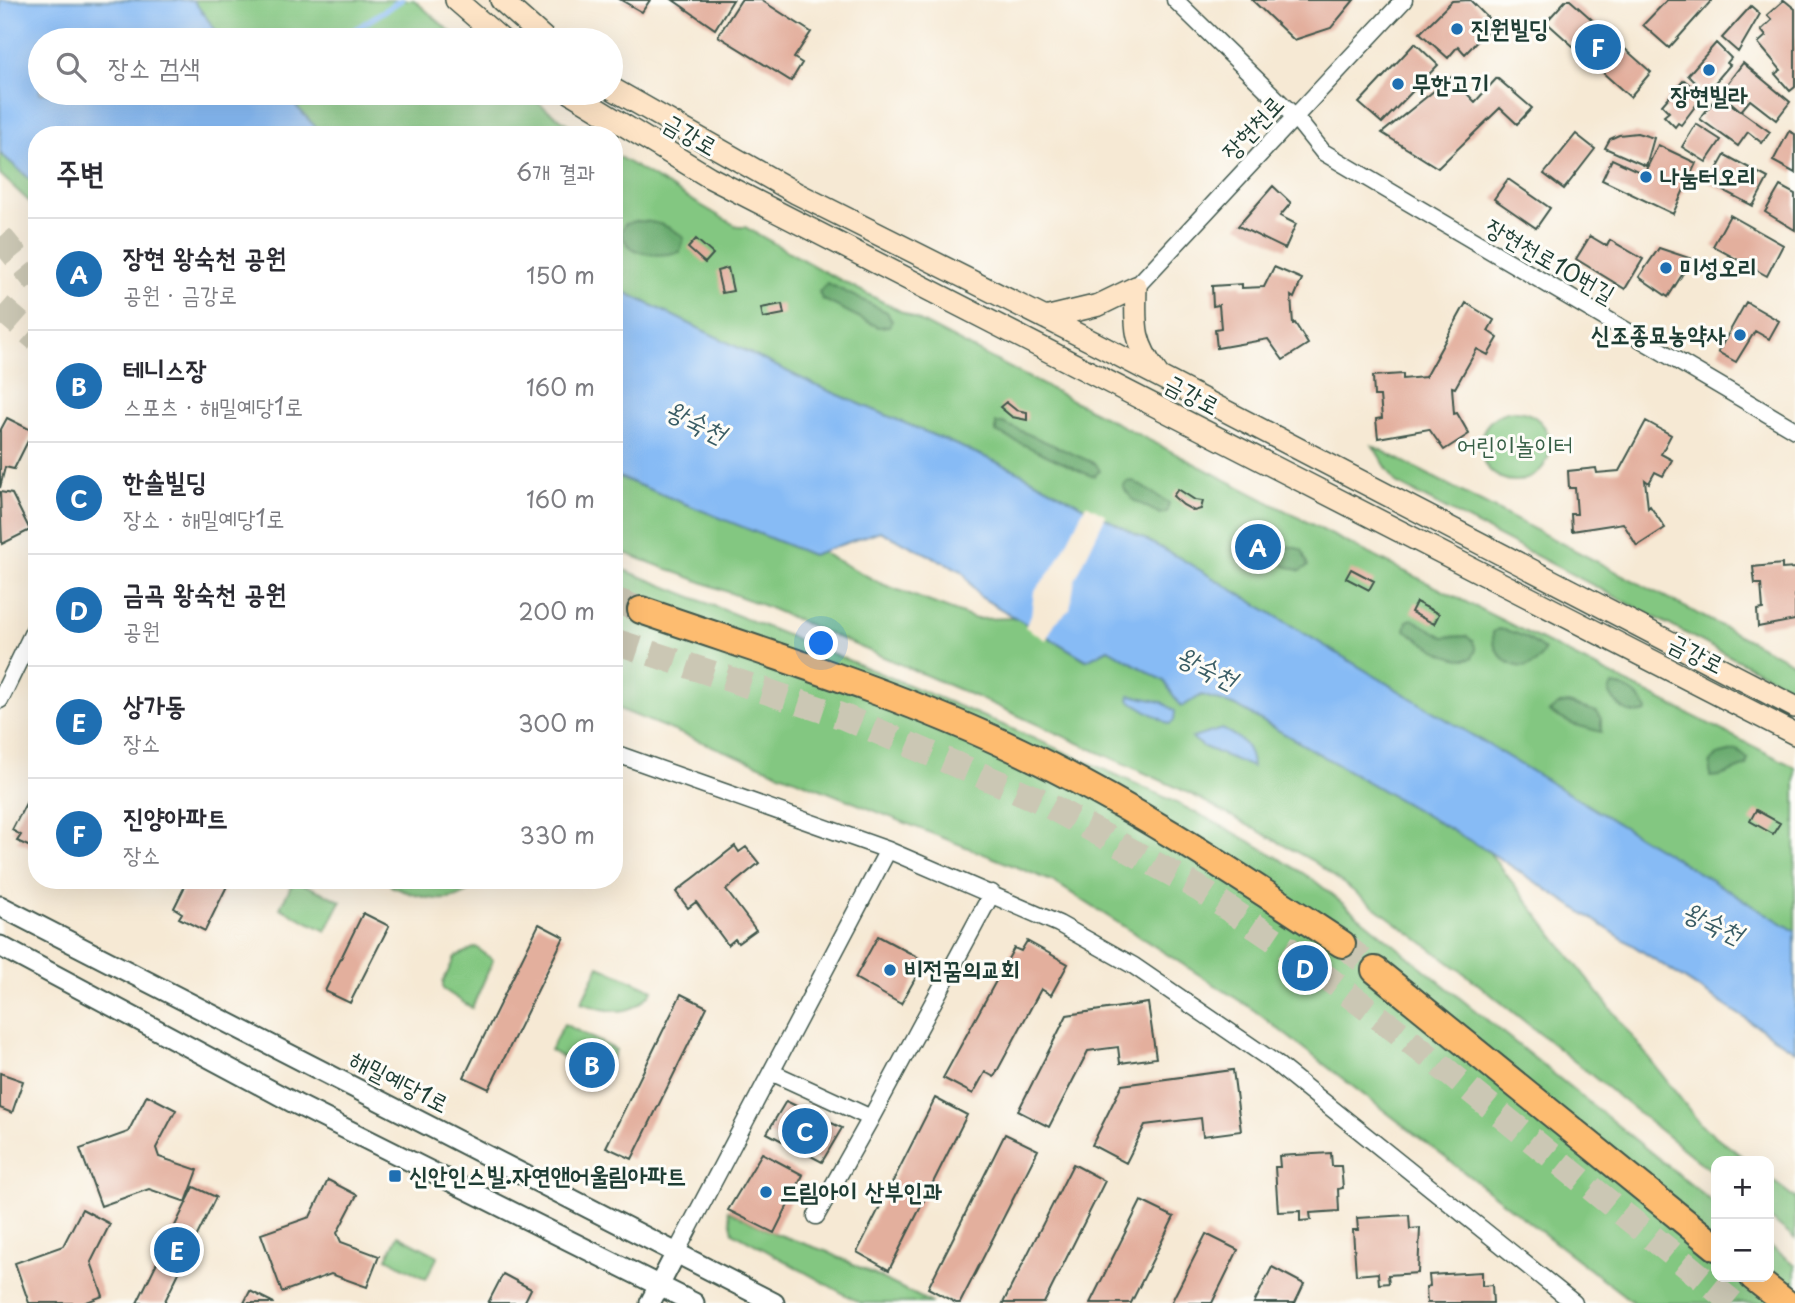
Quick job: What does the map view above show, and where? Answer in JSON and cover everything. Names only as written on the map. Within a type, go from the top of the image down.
[{"type":"highway","points":[[641,610],[901,700],[1019,751],[1180,837],[1342,944]]},
{"type":"highway","points":[[1375,970],[1711,1243]]},
{"type":"highway","points":[[1759,1282],[1786,1303]]},
{"type":"main road","points":[[456,0],[488,28]]},
{"type":"main road","points":[[505,4],[532,28]]},
{"type":"main road","name":"금강로","points":[[623,95],[796,193],[1161,377],[1795,707]]},
{"type":"main road","name":"금강로","points":[[591,105],[709,177],[1795,734]]},
{"type":"main road","points":[[1045,318],[1099,305],[1136,287],[1135,329],[1142,354],[1161,377]]},
{"type":"street","name":"장현천로","points":[[1136,287],[1404,0]]},
{"type":"street","name":"장현천로10번길","points":[[1181,6],[1294,117],[1323,152],[1795,429]]},
{"type":"street","points":[[0,700],[28,642]]},
{"type":"street","points":[[623,756],[888,850],[1059,924],[1134,966],[1228,1028],[1574,1303]]},
{"type":"street","points":[[650,1303],[888,850]]},
{"type":"street","points":[[816,1216],[992,894]]},
{"type":"street","name":"해밀예당1로","points":[[0,906],[774,1303]]},
{"type":"street","points":[[0,946],[296,1104],[660,1283],[694,1303]]},
{"type":"street","points":[[771,1072],[871,1118]]},
{"type":"green space","points":[[193,0],[414,0],[446,28],[214,28]]},
{"type":"green space","points":[[295,105],[541,105],[570,126],[315,126]]},
{"type":"green space","points":[[0,153],[28,177],[28,200],[0,174]]},
{"type":"green space","points":[[623,159],[738,227],[745,227],[823,271],[1336,537],[1795,767],[1795,931],[1180,558],[1013,469],[815,385],[623,291]]},
{"type":"green space","points":[[650,222],[673,230],[684,238],[680,252],[662,255],[637,251],[623,236],[625,224]]},
{"type":"green space","points":[[827,283],[887,312],[892,321],[889,326],[878,327],[822,299],[819,292]]},
{"type":"green space","name":"어린이놀이터","points":[[1515,411],[1534,417],[1544,427],[1550,446],[1544,465],[1534,475],[1515,481],[1496,475],[1486,465],[1480,446],[1486,427],[1496,417]]},
{"type":"green space","points":[[996,423],[1003,423],[1096,464],[1100,471],[1094,476],[1089,475],[996,432]]},
{"type":"green space","points":[[1373,446],[1795,664],[1795,690],[1396,483]]},
{"type":"green space","points":[[623,479],[812,555],[821,552],[882,584],[976,619],[1017,618],[1086,660],[1108,649],[1164,681],[1181,706],[1202,695],[1236,706],[1488,851],[1701,1125],[1741,1156],[1711,1156],[1711,1171],[1473,980],[1313,861],[1191,794],[988,702],[765,606],[623,552]]},
{"type":"green space","points":[[1133,481],[1169,503],[1167,512],[1160,514],[1133,500],[1123,487],[1126,482]]},
{"type":"green space","points":[[1275,546],[1302,550],[1308,566],[1300,571],[1277,563],[1272,554]]},
{"type":"green space","points":[[623,570],[1063,751],[1174,802],[1281,859],[1315,881],[1711,1201],[1711,1282],[1774,1282],[1774,1249],[1795,1265],[1795,1303],[1634,1303],[1251,1008],[1054,882],[623,711]]},
{"type":"green space","points":[[1412,619],[1444,637],[1466,636],[1473,641],[1476,650],[1472,658],[1454,658],[1428,645],[1405,630],[1407,621]]},
{"type":"green space","points":[[1498,629],[1517,634],[1539,646],[1544,650],[1538,660],[1522,667],[1505,660],[1494,643],[1493,632]]},
{"type":"green space","points":[[1612,685],[1637,696],[1647,709],[1646,712],[1629,712],[1619,705],[1609,691]]},
{"type":"green space","points":[[1568,703],[1597,712],[1601,719],[1601,732],[1572,724],[1549,712],[1560,704]]},
{"type":"green space","points":[[1737,750],[1748,759],[1746,766],[1721,776],[1710,777],[1710,762],[1717,755]]},
{"type":"green space","points":[[290,889],[314,889],[341,901],[326,931],[280,908]]},
{"type":"green space","points":[[398,889],[471,889],[449,899],[425,897]]},
{"type":"green space","points":[[476,947],[493,960],[472,1008],[443,989],[443,982],[455,957]]},
{"type":"green space","points":[[599,966],[653,990],[637,1005],[620,1011],[581,1003]]},
{"type":"green space","points":[[564,1024],[616,1050],[601,1079],[550,1050]]},
{"type":"green space","points":[[1774,1182],[1795,1198],[1795,1239],[1774,1222]]},
{"type":"green space","points":[[728,1210],[774,1233],[828,1252],[932,1303],[860,1303],[733,1232]]},
{"type":"green space","points":[[398,1235],[438,1256],[426,1279],[387,1258]]},
{"type":"water","points":[[0,0],[193,0],[214,28],[28,28],[28,105],[295,105],[315,126],[28,126],[28,177],[0,153]]},
{"type":"water","name":"왕숙천","points":[[623,291],[815,385],[1013,469],[1180,558],[1795,931],[1795,1051],[1488,851],[1236,706],[1202,695],[1181,707],[1164,681],[1108,649],[1087,660],[979,596],[962,571],[880,531],[812,555],[623,479]]},
{"type":"water","points":[[1130,695],[1162,702],[1175,711],[1174,721],[1169,724],[1129,700]]},
{"type":"water","points":[[1222,729],[1244,744],[1250,753],[1252,767],[1204,747],[1192,738]]},
{"type":"pier","points":[[1086,504],[1106,515],[1075,580],[1070,609],[1055,623],[1046,640],[1025,627],[1031,615],[1034,592],[1056,564]]},
{"type":"building","points":[[621,0],[650,0],[642,12]]},
{"type":"building","points":[[673,0],[733,0],[715,29]]},
{"type":"building","points":[[741,0],[761,0],[811,32],[794,58],[802,63],[791,81],[718,36]]},
{"type":"building","points":[[1252,0],[1354,0],[1331,28],[1294,40]]},
{"type":"building","name":"진원빌딩","points":[[1470,0],[1494,24],[1465,54],[1458,46],[1448,58],[1420,33],[1452,1]]},
{"type":"building","points":[[1566,0],[1570,0],[1651,72],[1630,97],[1546,22]]},
{"type":"building","points":[[1667,0],[1712,0],[1669,48],[1643,25]]},
{"type":"building","points":[[1784,0],[1795,9],[1795,87],[1790,91],[1775,74],[1781,70],[1758,43],[1766,36],[1761,30],[1772,20],[1767,15]]},
{"type":"building","points":[[1751,6],[1760,14],[1738,52],[1722,38]]},
{"type":"building","name":"무한고기","points":[[1415,43],[1438,65],[1382,123],[1359,103]]},
{"type":"building","name":"장현빌라","points":[[1716,43],[1731,58],[1727,63],[1730,65],[1706,93],[1688,75]]},
{"type":"building","points":[[1743,63],[1790,102],[1776,120],[1750,100],[1741,111],[1720,93]]},
{"type":"building","points":[[1451,77],[1475,102],[1497,78],[1532,108],[1517,124],[1500,108],[1438,168],[1382,133]]},
{"type":"building","points":[[1684,80],[1703,96],[1681,125],[1678,123],[1675,127],[1664,116],[1669,112],[1662,105]]},
{"type":"building","points":[[1718,95],[1770,132],[1762,143],[1748,132],[1738,146],[1700,119]]},
{"type":"building","points":[[1696,124],[1721,140],[1706,162],[1682,147]]},
{"type":"building","points":[[1789,131],[1795,134],[1795,173],[1773,161]]},
{"type":"building","points":[[1637,133],[1654,138],[1646,166],[1605,148],[1610,139]]},
{"type":"building","points":[[1576,134],[1595,149],[1564,189],[1544,174]]},
{"type":"building","name":"나눔터오리","points":[[1658,145],[1696,163],[1673,214],[1602,180],[1612,159],[1644,174]]},
{"type":"building","points":[[1725,155],[1768,178],[1753,206],[1709,183]]},
{"type":"building","points":[[1508,179],[1550,208],[1536,228],[1494,199]]},
{"type":"building","points":[[1273,186],[1291,203],[1280,216],[1296,224],[1285,249],[1238,226]]},
{"type":"building","points":[[1780,186],[1795,194],[1795,230],[1765,212]]},
{"type":"building","points":[[1730,215],[1783,245],[1767,276],[1713,246]]},
{"type":"building","points":[[1590,236],[1607,246],[1610,240],[1643,259],[1625,289],[1576,259]]},
{"type":"building","points":[[696,239],[713,254],[705,263],[688,248]]},
{"type":"building","name":"미성오리","points":[[1659,248],[1692,259],[1668,297],[1639,277]]},
{"type":"building","points":[[1274,267],[1302,279],[1294,298],[1291,296],[1293,324],[1295,323],[1308,344],[1283,360],[1268,339],[1217,348],[1215,329],[1221,328],[1219,305],[1213,306],[1212,286],[1242,284],[1242,288],[1264,287]]},
{"type":"building","points":[[728,268],[733,291],[722,293],[717,271]]},
{"type":"building","name":"신조종묘농약사","points":[[1746,302],[1779,321],[1769,339],[1755,331],[1736,362],[1718,352]]},
{"type":"building","points":[[1466,303],[1494,320],[1488,331],[1498,338],[1488,355],[1477,349],[1455,388],[1452,387],[1454,414],[1457,413],[1469,434],[1444,450],[1429,429],[1378,438],[1376,419],[1382,418],[1380,396],[1374,396],[1373,376],[1403,374],[1403,379],[1425,377]]},
{"type":"building","points":[[782,304],[784,314],[763,318],[761,308]]},
{"type":"building","points":[[1006,402],[1016,410],[1027,412],[1027,420],[1012,417],[1000,407]]},
{"type":"building","points":[[7,418],[28,428],[28,441],[14,469],[5,467],[0,488],[0,431]]},
{"type":"building","points":[[1646,421],[1671,435],[1661,454],[1672,460],[1663,476],[1655,472],[1649,483],[1645,480],[1648,508],[1650,506],[1665,528],[1637,546],[1623,523],[1572,531],[1571,514],[1577,514],[1575,488],[1569,488],[1568,471],[1596,468],[1597,473],[1619,471]]},
{"type":"building","points":[[1178,489],[1195,500],[1203,501],[1201,509],[1194,511],[1183,505],[1173,496]]},
{"type":"building","points":[[0,492],[12,494],[28,526],[28,531],[2,544]]},
{"type":"building","points":[[1782,564],[1782,569],[1795,568],[1795,620],[1758,627],[1757,610],[1763,609],[1761,584],[1755,584],[1753,567]]},
{"type":"building","points":[[1351,569],[1374,581],[1369,590],[1346,578]]},
{"type":"building","points":[[1416,602],[1439,614],[1434,624],[1411,612]]},
{"type":"building","points":[[28,799],[28,846],[17,841],[21,835],[12,830]]},
{"type":"building","points":[[1756,810],[1780,823],[1773,834],[1750,821]]},
{"type":"building","points":[[735,846],[739,852],[746,847],[759,863],[726,890],[756,930],[738,943],[735,939],[728,945],[696,902],[688,908],[676,892]]},
{"type":"building","points":[[184,889],[226,889],[205,931],[179,918],[182,913],[174,908]]},
{"type":"building","points":[[363,913],[389,926],[350,1003],[325,991]]},
{"type":"building","points":[[539,924],[564,937],[489,1089],[464,1077]]},
{"type":"building","name":"비전꿈의교회","points":[[878,936],[925,961],[901,1004],[855,978]]},
{"type":"building","points":[[1027,941],[1068,964],[1051,995],[1041,989],[994,1077],[985,1072],[973,1094],[943,1078],[1014,948],[1021,951]]},
{"type":"building","points":[[681,994],[707,1007],[632,1159],[606,1147]]},
{"type":"building","points":[[1148,1003],[1156,1058],[1120,1063],[1118,1047],[1088,1051],[1049,1127],[1018,1111],[1067,1015]]},
{"type":"building","points":[[1233,1070],[1241,1131],[1203,1136],[1201,1118],[1145,1125],[1126,1163],[1092,1145],[1122,1085]]},
{"type":"building","points":[[0,1073],[23,1081],[12,1113],[0,1108]]},
{"type":"building","points":[[147,1095],[176,1110],[156,1148],[159,1157],[198,1170],[186,1202],[149,1189],[101,1206],[80,1149],[128,1132]]},
{"type":"building","points":[[935,1098],[967,1115],[889,1270],[857,1252]]},
{"type":"building","points":[[786,1101],[842,1128],[822,1162],[767,1133]]},
{"type":"building","points":[[1005,1134],[1038,1150],[960,1303],[956,1303],[928,1288]]},
{"type":"building","name":"드림아이 산부인과","points":[[762,1153],[803,1175],[774,1233],[728,1210]]},
{"type":"building","points":[[1331,1153],[1332,1166],[1341,1166],[1343,1188],[1338,1189],[1339,1211],[1310,1213],[1311,1220],[1300,1221],[1300,1211],[1278,1212],[1275,1167],[1280,1167],[1279,1156]]},
{"type":"building","points":[[1073,1164],[1105,1181],[1044,1303],[1003,1303]]},
{"type":"building","points":[[328,1180],[357,1195],[337,1233],[341,1242],[379,1256],[367,1287],[331,1274],[282,1292],[261,1234],[310,1217]]},
{"type":"building","points":[[194,1187],[216,1197],[164,1303],[137,1303]]},
{"type":"building","points":[[1141,1201],[1174,1217],[1131,1303],[1090,1303]]},
{"type":"building","points":[[82,1209],[110,1224],[91,1262],[103,1296],[84,1303],[29,1303],[15,1263],[63,1246]]},
{"type":"building","points":[[1409,1215],[1410,1229],[1420,1228],[1418,1273],[1388,1275],[1389,1283],[1379,1284],[1378,1273],[1356,1275],[1353,1230],[1358,1230],[1357,1218]]},
{"type":"building","points":[[1206,1234],[1238,1250],[1212,1303],[1171,1303]]},
{"type":"building","points":[[1272,1267],[1304,1284],[1295,1303],[1254,1303]]},
{"type":"building","points":[[1482,1272],[1482,1286],[1492,1285],[1493,1303],[1427,1303],[1426,1287],[1430,1286],[1429,1275]]},
{"type":"building","points":[[503,1274],[531,1289],[524,1303],[488,1303]]},
{"type":"building","points":[[250,1291],[274,1303],[244,1303]]},
{"type":"waterway","points":[[358,28],[401,0]]},
{"type":"tunnel","points":[[0,237],[28,271]]},
{"type":"tunnel","points":[[0,307],[28,331]]},
{"type":"tunnel","points":[[623,603],[641,610]]},
{"type":"tunnel","points":[[623,644],[844,717],[1037,799],[1198,888],[1290,950],[1401,1034],[1733,1303]]},
{"type":"tunnel","points":[[1342,944],[1375,970]]},
{"type":"place","name":"진원빌딩","points":[[1457,29]]},
{"type":"place","name":"진양아파트","points":[[1598,47]]},
{"type":"place","name":"장현빌라","points":[[1709,70]]},
{"type":"place","name":"무한고기","points":[[1398,84]]},
{"type":"place","name":"나눔터오리","points":[[1646,177]]},
{"type":"place","name":"미성오리","points":[[1666,268]]},
{"type":"place","name":"신조종묘농약사","points":[[1740,335]]},
{"type":"place","name":"장현 왕숙천 공원","points":[[1258,547]]},
{"type":"place","name":"금곡 왕숙천 공원","points":[[1305,968]]},
{"type":"place","name":"비전꿈의교회","points":[[890,970]]},
{"type":"place","name":"테니스장","points":[[592,1065]]},
{"type":"place","name":"한솔빌딩","points":[[805,1131]]},
{"type":"place","name":"신안인스빌.자연앤어울림아파트","points":[[395,1176]]},
{"type":"place","name":"드림아이 산부인과","points":[[766,1192]]},
{"type":"place","name":"상가동","points":[[177,1250]]}]
